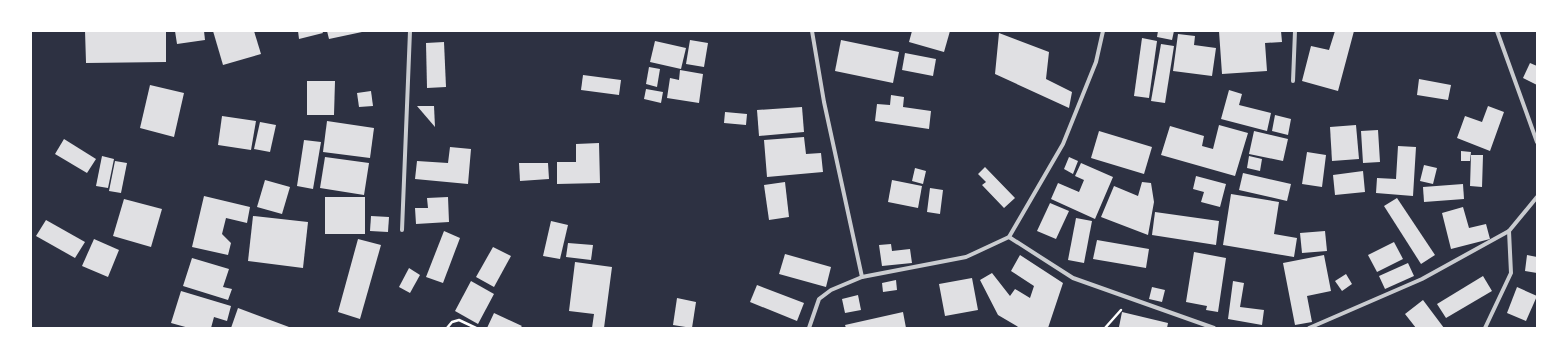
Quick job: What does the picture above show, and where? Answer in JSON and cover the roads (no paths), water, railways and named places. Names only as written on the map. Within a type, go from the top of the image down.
[{"type":"street","points":[[402,230],[410,31]]},
{"type":"street","points":[[812,31],[824,102],[862,277]]},
{"type":"street","points":[[809,328],[819,300],[831,290],[862,277],[966,257],[1009,237],[1063,144],[1096,62],[1103,31]]},
{"type":"street","points":[[1293,81],[1295,31]]},
{"type":"street","points":[[1497,31],[1537,142]]},
{"type":"street","points":[[1310,328],[1422,279],[1509,231],[1537,197]]},
{"type":"street","points":[[1485,328],[1511,273],[1509,231]]},
{"type":"street","points":[[1009,237],[1073,278],[1214,328]]}]
